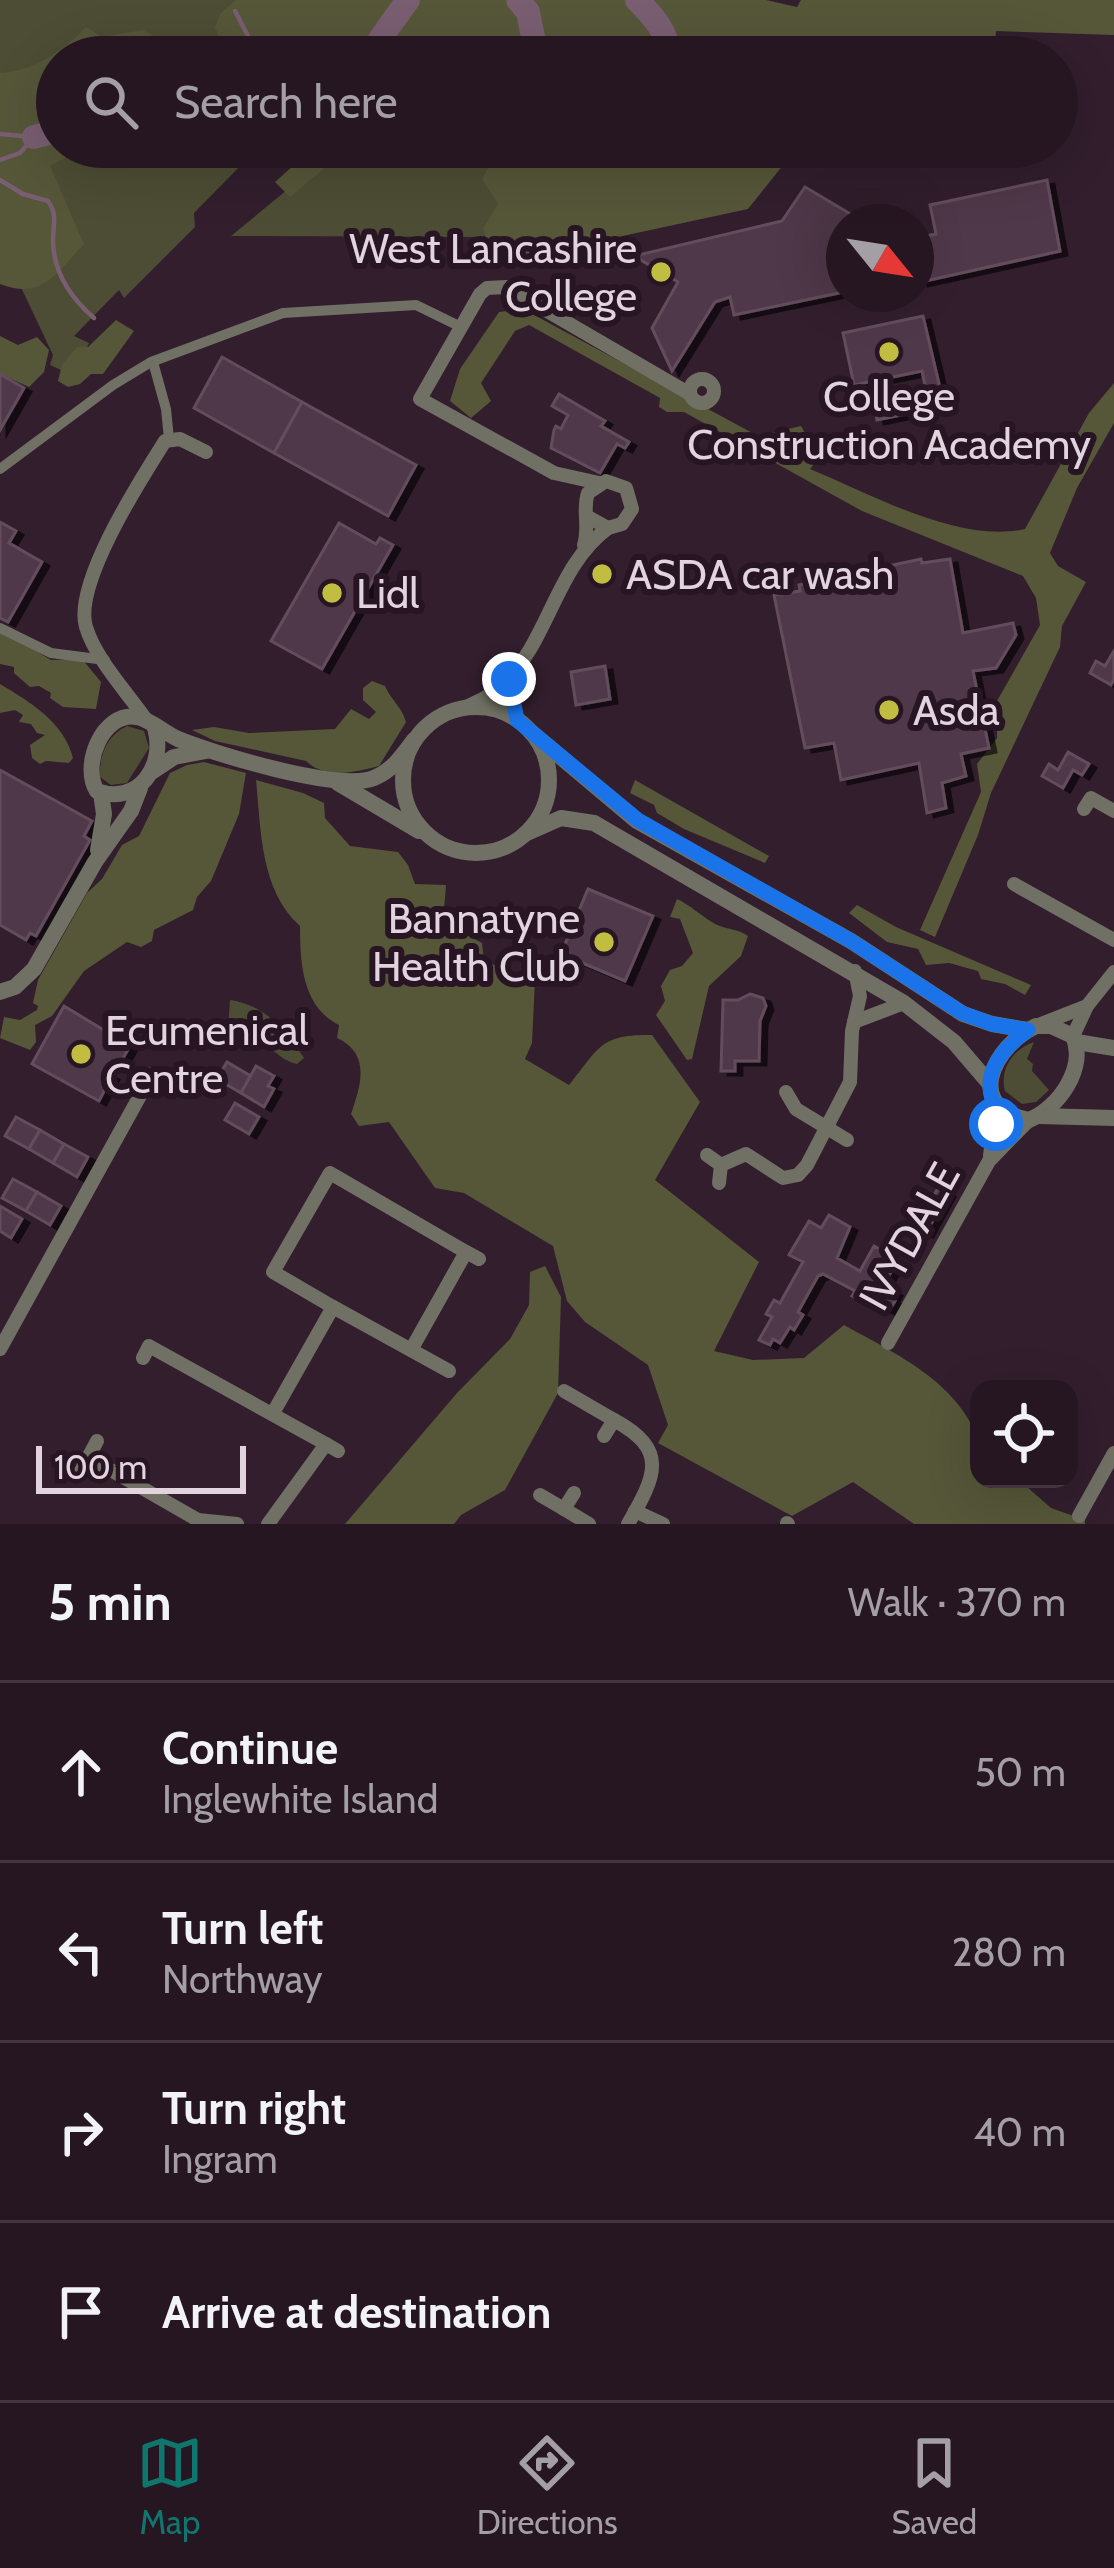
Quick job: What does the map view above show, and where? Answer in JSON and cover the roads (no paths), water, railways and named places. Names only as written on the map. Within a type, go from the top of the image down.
[{"type":"street","points":[[608,528],[588,515],[578,496],[554,473],[420,399],[461,327],[487,288],[506,287],[691,390]]},
{"type":"street","points":[[0,469],[113,385],[153,362],[296,311],[416,305],[461,327]]},
{"type":"street","points":[[0,992],[15,987],[34,969],[94,862],[130,811],[159,751],[151,725],[92,639],[84,617],[88,585],[100,556],[169,439],[153,362]]},
{"type":"street","points":[[169,439],[180,439],[206,452]]},
{"type":"street","points":[[338,783],[383,774],[445,714],[500,688],[517,668],[586,546],[626,520],[632,502],[620,484],[554,473]]},
{"type":"street","points":[[577,561],[588,493],[599,483]]},
{"type":"street","points":[[0,628],[51,652],[106,660]]},
{"type":"street","points":[[517,668],[512,694],[524,726],[548,765],[549,784],[538,819],[527,833]]},
{"type":"street","points":[[94,862],[103,832],[101,793],[90,776],[90,761],[113,725],[122,685]]},
{"type":"street","points":[[464,708],[501,712],[524,726],[638,820],[851,941],[962,1013],[992,1024],[1052,1026],[1075,1039],[1114,1048]]},
{"type":"street","points":[[113,725],[130,717],[215,751],[338,783],[447,848],[468,854],[509,846],[561,818],[594,824],[904,1003],[954,1042],[990,1084],[996,1104],[1012,1116],[1114,1118]]},
{"type":"street","points":[[414,740],[404,764],[403,789],[410,813],[425,834]]},
{"type":"street","points":[[101,793],[121,796],[174,757],[215,751]]},
{"type":"street","points":[[1084,808],[1091,798],[1114,811]]},
{"type":"street","points":[[1024,884],[1114,940]]},
{"type":"street","points":[[719,1183],[714,1160],[746,1154],[783,1178],[798,1174],[850,1082],[860,996],[855,971]]},
{"type":"street","points":[[1034,1118],[1066,1086],[1087,1006],[1114,972]]},
{"type":"street","points":[[854,1022],[904,1003]]},
{"type":"street","points":[[990,1084],[1005,1050],[1032,1028],[1087,1006]]},
{"type":"street","points":[[0,1348],[152,1074]]},
{"type":"street","points":[[786,1092],[796,1108],[848,1140]]},
{"type":"street","name":"IVYDALE","points":[[989,1161],[996,1104]]},
{"type":"street","name":"IVYDALE","points":[[888,1343],[989,1161],[1034,1118]]},
{"type":"street","points":[[411,1350],[472,1256],[330,1173],[273,1272],[333,1307],[449,1371]]},
{"type":"street","points":[[273,1413],[333,1307]]},
{"type":"street","points":[[143,1358],[149,1346],[332,1447],[268,1524]]},
{"type":"street","points":[[564,1391],[639,1433],[650,1447],[653,1465],[631,1517],[663,1524]]},
{"type":"street","points":[[604,1436],[614,1420]]},
{"type":"street","points":[[80,1473],[98,1441]]},
{"type":"street","points":[[1079,1516],[1114,1453]]},
{"type":"street","points":[[88,1457],[198,1522],[237,1524]]},
{"type":"street","points":[[564,1509],[574,1492]]},
{"type":"street","points":[[541,1495],[589,1524]]},
{"type":"street","points":[[1090,1495],[1109,1504]]},
{"type":"waterway","points":[[387,29],[408,0]]},
{"type":"waterway","points":[[518,0],[528,12],[533,36]]},
{"type":"waterway","points":[[637,0],[664,36]]},
{"type":"waterway","points":[[235,11],[248,36]]},
{"type":"waterway","points":[[0,134],[34,137]]},
{"type":"waterway","points":[[0,160],[20,153],[34,137]]},
{"type":"waterway","points":[[0,180],[23,194],[48,201],[54,215],[54,252],[60,273],[94,318]]},
{"type":"place","name":"West Lancashire College","points":[[661,272]]},
{"type":"place","name":"College Construction Academy","points":[[889,352]]},
{"type":"place","name":"ASDA car wash","points":[[602,574]]},
{"type":"place","name":"Lidl","points":[[332,593]]},
{"type":"place","name":"Asda","points":[[889,710]]},
{"type":"place","name":"Bannatyne Health Club","points":[[604,942]]},
{"type":"place","name":"Ecumenical Centre","points":[[81,1054]]}]
